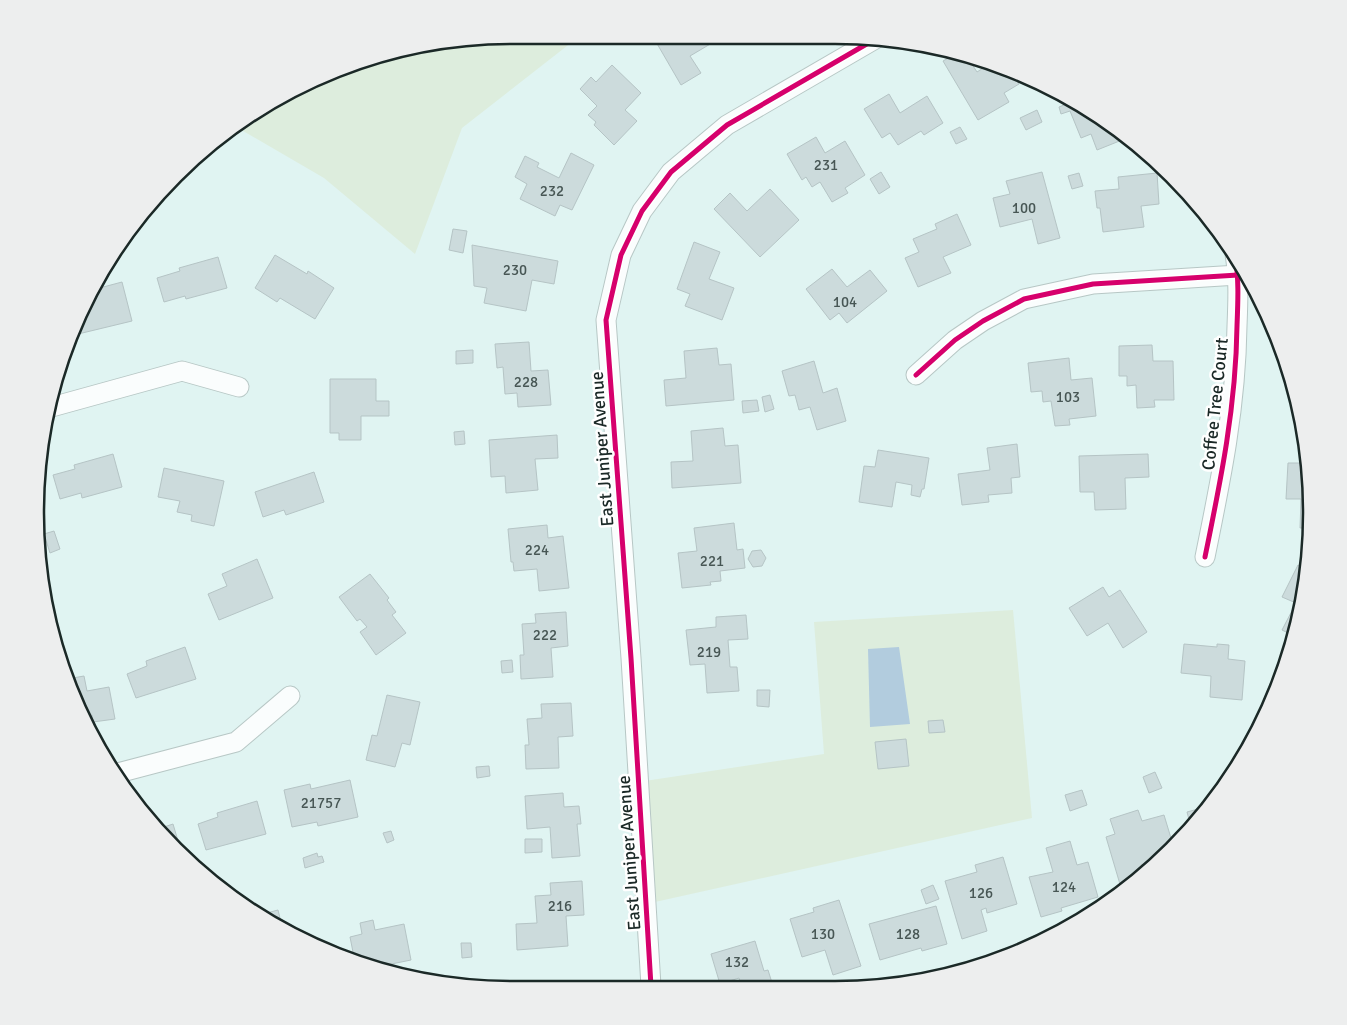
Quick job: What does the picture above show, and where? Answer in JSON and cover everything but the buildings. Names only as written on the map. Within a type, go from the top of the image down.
[{"type":"street","name":"East Juniper Avenue","points":[[651,981],[631,658],[606,320],[621,255],[642,210],[671,172],[727,126],[865,45]]},
{"type":"street","points":[[916,376],[955,340],[983,321],[1024,299],[1093,284],[1238,275]]},
{"type":"street","name":"Coffee Tree Court","points":[[1205,557],[1226,458],[1237,369],[1238,275]]},
{"type":"street","points":[[57,406],[182,371],[239,387]]},
{"type":"street","points":[[122,772],[236,742],[290,696]]},
{"type":"green space","points":[[569,44],[462,128],[415,254],[324,178],[242,130],[305,92],[333,79],[391,60],[451,48],[482,45]]},
{"type":"green space","points":[[1013,610],[1032,818],[646,904],[638,782],[824,754],[814,622]]},
{"type":"water","points":[[899,647],[910,724],[870,727],[868,649]]},
{"type":"cycle path","points":[[651,981],[631,658],[606,320],[621,255],[642,211],[671,172],[727,125],[865,45]]},
{"type":"cycle path","points":[[1205,557],[1231,414],[1236,356],[1237,273]]},
{"type":"cycle path","points":[[916,375],[955,340],[983,321],[1024,299],[1093,284],[1238,275]]}]
